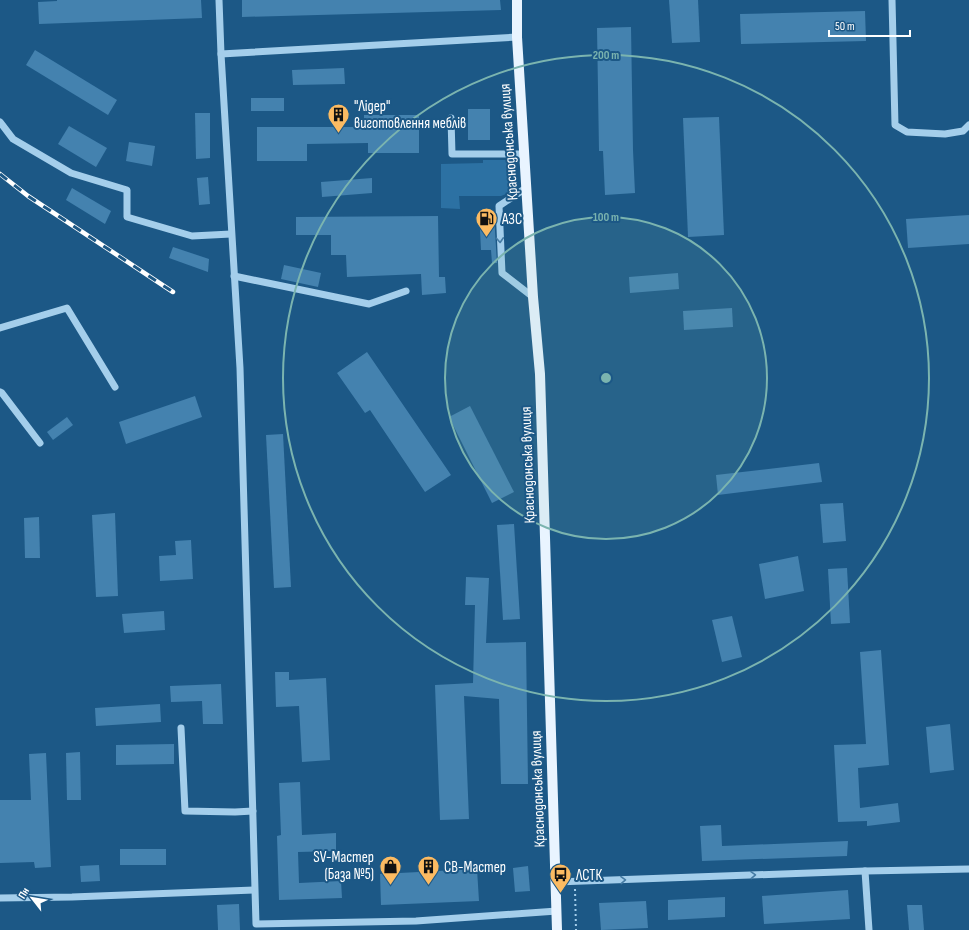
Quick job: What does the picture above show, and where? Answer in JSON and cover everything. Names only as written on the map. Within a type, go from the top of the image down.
[{"type":"main road","name":"Краснодонська вулиця","points":[[517,0],[517,37],[526,188],[533,297],[540,374],[557,930]]},
{"type":"street","points":[[219,0],[240,376],[256,927],[416,921],[557,911]]},
{"type":"street","points":[[892,0],[895,125],[907,132],[945,134],[964,131],[969,125]]},
{"type":"street","points":[[221,54],[517,37]]},
{"type":"street","points":[[451,118],[452,154],[525,154]]},
{"type":"street","points":[[0,122],[13,139],[71,173],[127,190],[127,217],[192,236],[231,234]]},
{"type":"street","points":[[526,188],[499,206],[502,273],[533,297]]},
{"type":"street","points":[[234,276],[369,304],[406,291]]},
{"type":"street","points":[[0,328],[67,308],[115,387]]},
{"type":"street","points":[[0,392],[40,443]]},
{"type":"street","points":[[181,728],[185,811],[253,811]]},
{"type":"street","points":[[556,882],[866,871],[969,869]]},
{"type":"street","points":[[866,871],[869,930]]},
{"type":"street","points":[[0,898],[72,897],[254,890]]},
{"type":"path","points":[[575,881],[576,930]]},
{"type":"shaded area","points":[[483,160],[510,160],[510,190],[501,196],[459,196],[460,209],[441,208],[441,164],[483,163]]},
{"type":"building","points":[[57,0],[201,0],[202,18],[39,24],[38,2]]},
{"type":"building","points":[[242,0],[500,0],[501,10],[242,17]]},
{"type":"building","points":[[669,0],[698,0],[700,42],[672,43]]},
{"type":"building","points":[[865,11],[866,41],[741,44],[740,14]]},
{"type":"building","points":[[631,27],[635,193],[605,195],[603,151],[599,151],[597,28]]},
{"type":"building","points":[[35,50],[117,100],[108,115],[26,65]]},
{"type":"building","points":[[344,68],[345,84],[293,85],[292,70]]},
{"type":"building","points":[[251,98],[284,98],[284,111],[251,111]]},
{"type":"building","points":[[468,109],[490,109],[490,140],[468,140]]},
{"type":"building","points":[[195,113],[210,113],[210,158],[196,159]]},
{"type":"building","name":"\"Лідер\" виготовлення меблів","points":[[364,115],[419,115],[419,153],[368,153],[368,143],[307,144],[307,161],[257,161],[257,127],[364,127]]},
{"type":"building","points":[[719,117],[724,235],[688,237],[683,118]]},
{"type":"building","points":[[69,126],[107,148],[96,167],[58,144]]},
{"type":"building","points":[[129,142],[155,146],[152,166],[126,161]]},
{"type":"building","points":[[208,177],[210,204],[199,205],[197,178]]},
{"type":"building","points":[[372,178],[372,193],[322,197],[321,182]]},
{"type":"building","points":[[72,188],[111,211],[105,224],[66,200]]},
{"type":"building","points":[[489,215],[494,215],[497,263],[492,263],[491,250],[481,250],[480,230],[490,229]]},
{"type":"building","points":[[969,215],[969,244],[908,248],[906,219]]},
{"type":"building","points":[[438,216],[439,277],[445,277],[446,293],[422,295],[421,274],[347,277],[346,255],[331,255],[331,235],[296,235],[296,217]]},
{"type":"building","points":[[173,247],[209,259],[208,272],[169,258]]},
{"type":"building","points":[[284,265],[321,273],[318,287],[281,279]]},
{"type":"building","points":[[678,273],[679,289],[630,293],[629,277]]},
{"type":"building","points":[[732,308],[733,327],[684,330],[683,311]]},
{"type":"building","points":[[367,352],[451,475],[425,492],[370,410],[365,413],[337,373]]},
{"type":"building","points":[[195,396],[202,417],[126,444],[119,422]]},
{"type":"building","points":[[470,406],[514,492],[492,503],[449,417]]},
{"type":"building","points":[[67,417],[73,425],[53,440],[47,432]]},
{"type":"building","points":[[283,434],[291,587],[274,588],[266,435]]},
{"type":"building","points":[[819,463],[822,482],[718,495],[716,475]]},
{"type":"building","points":[[843,503],[846,541],[823,543],[820,504]]},
{"type":"building","points":[[115,513],[118,596],[96,597],[92,515]]},
{"type":"building","points":[[39,517],[40,558],[25,558],[24,518]]},
{"type":"building","points":[[514,524],[520,619],[503,620],[497,525]]},
{"type":"building","points":[[191,540],[193,579],[160,581],[159,556],[176,555],[175,541]]},
{"type":"building","points":[[798,556],[804,591],[765,599],[759,564]]},
{"type":"building","points":[[847,568],[850,623],[831,624],[828,569]]},
{"type":"building","points":[[466,577],[489,578],[486,643],[526,642],[528,784],[501,784],[499,699],[464,696],[469,819],[440,820],[435,685],[473,683],[475,605],[465,605]]},
{"type":"building","points":[[164,611],[165,630],[124,633],[122,614]]},
{"type":"building","points":[[732,616],[742,657],[722,662],[712,620]]},
{"type":"building","points":[[881,650],[889,765],[858,768],[860,808],[898,803],[900,822],[867,826],[867,821],[838,822],[834,745],[866,744],[860,652]]},
{"type":"building","points":[[275,672],[289,672],[289,680],[326,678],[330,760],[302,762],[299,706],[276,707]]},
{"type":"building","points":[[221,684],[223,724],[203,724],[202,701],[171,702],[170,686]]},
{"type":"building","points":[[160,704],[161,722],[96,726],[95,708]]},
{"type":"building","points":[[950,724],[954,770],[930,773],[926,727]]},
{"type":"building","points":[[174,744],[174,764],[116,765],[116,745]]},
{"type":"building","points":[[80,752],[81,800],[67,800],[66,753]]},
{"type":"building","points":[[46,753],[51,867],[35,868],[34,862],[0,863],[0,800],[31,800],[29,754]]},
{"type":"building","points":[[300,782],[302,835],[336,833],[336,851],[298,852],[299,883],[341,881],[342,898],[279,900],[277,836],[281,835],[279,783]]},
{"type":"building","points":[[721,825],[722,846],[848,841],[847,856],[702,861],[700,826]]},
{"type":"building","points":[[120,849],[166,849],[166,865],[120,865]]},
{"type":"building","points":[[99,865],[100,881],[81,882],[80,866]]},
{"type":"building","points":[[528,866],[530,891],[515,892],[513,868]]},
{"type":"building","name":"СВ-Мастер","points":[[477,869],[479,901],[381,905],[380,874]]},
{"type":"building","points":[[848,890],[850,919],[764,924],[762,896]]},
{"type":"building","points":[[725,897],[725,917],[668,920],[668,900]]},
{"type":"building","points":[[646,901],[648,928],[601,930],[599,903]]},
{"type":"building","points":[[239,904],[240,930],[218,930],[217,905]]},
{"type":"building","points":[[907,905],[922,905],[924,930],[909,930]]},
{"type":"railway","points":[[0,174],[28,196],[173,292]]},
{"type":"place","name":"\"Лідер\" виготовлення меблів","points":[[338,134]]},
{"type":"place","name":"АЗС","points":[[487,238]]},
{"type":"place","name":"SV-Мастер (База №5)","points":[[390,886]]},
{"type":"place","name":"СВ-Мастер","points":[[429,886]]},
{"type":"place","name":"ЛСТК","points":[[560,894]]}]
